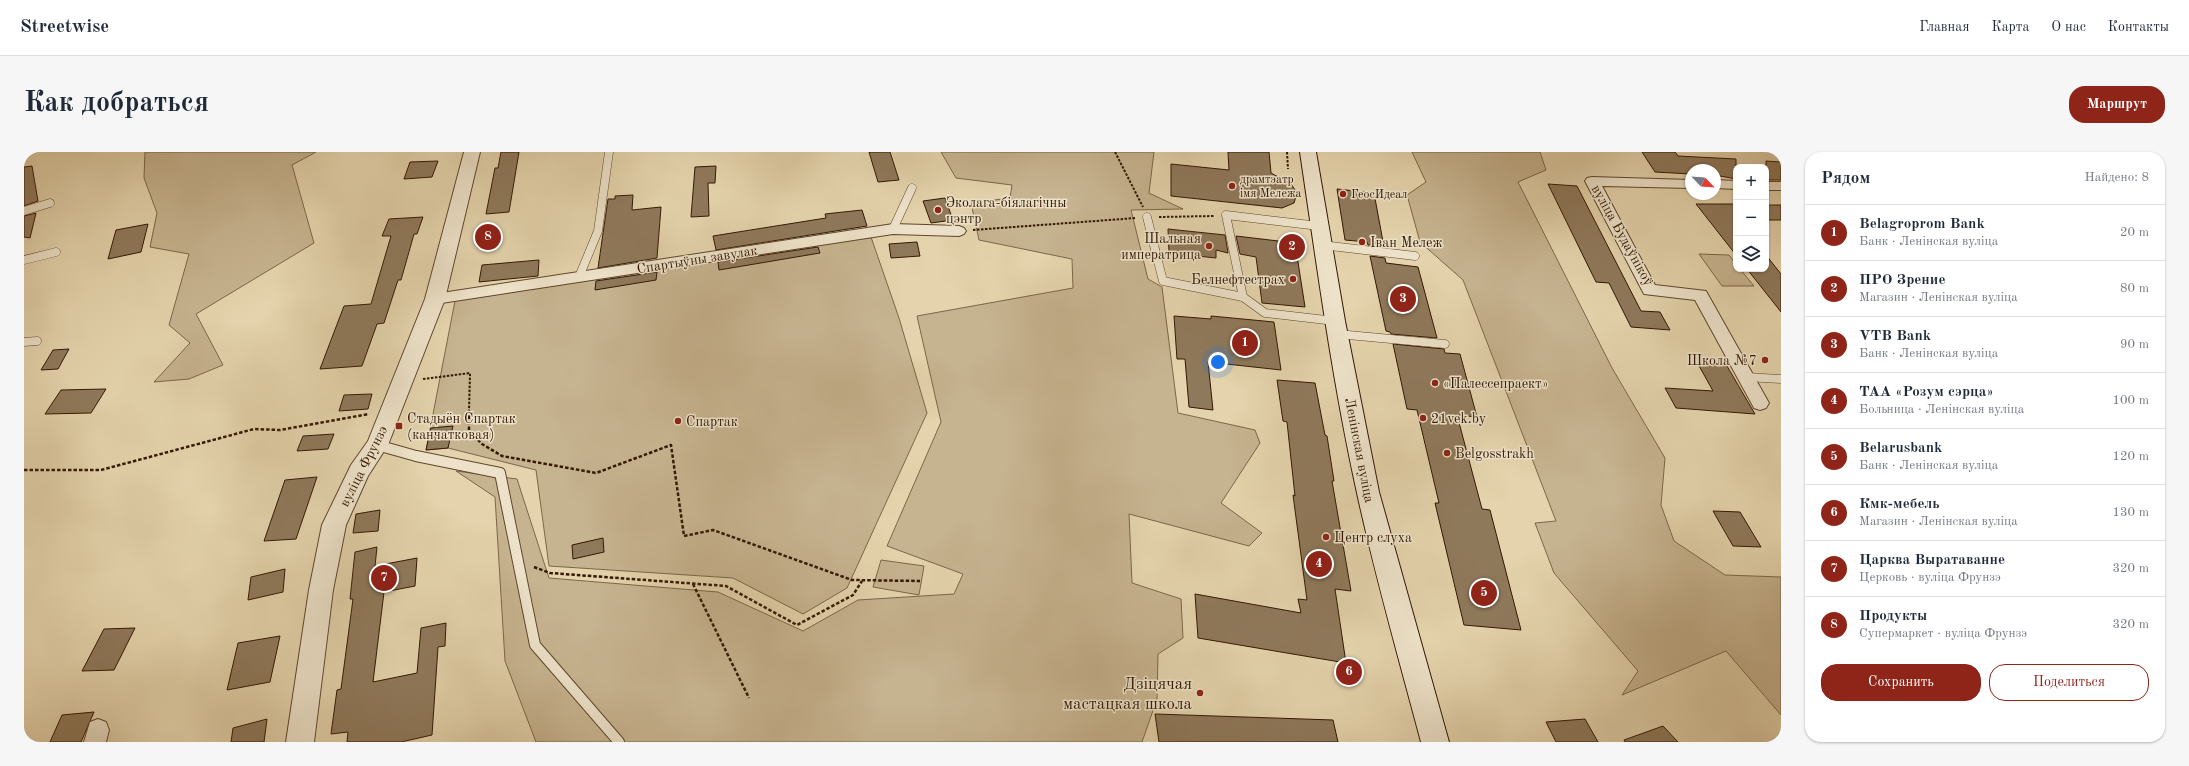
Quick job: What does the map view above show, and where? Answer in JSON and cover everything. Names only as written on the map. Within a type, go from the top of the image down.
[{"type":"street","name":"вуліца Фрунзэ","points":[[300,742],[321,590],[334,525],[358,471],[377,445],[435,299],[472,152]]},
{"type":"street","name":"Ленінская вуліца","points":[[1308,152],[1336,328],[1368,492],[1403,628],[1435,742]]},
{"type":"street","name":"вуліца Будаўнікоў","points":[[1685,184],[1592,181],[1650,290],[1700,295],[1760,403]]},
{"type":"street","points":[[1721,184],[1733,185]]},
{"type":"street","points":[[1769,186],[1781,186]]},
{"type":"street","name":"Спартыўны завулак","points":[[435,299],[893,229],[959,231]]},
{"type":"lane","points":[[579,277],[598,230],[609,152]]},
{"type":"lane","points":[[893,229],[912,188]]},
{"type":"lane","points":[[24,211],[50,203]]},
{"type":"lane","points":[[1243,297],[1226,215],[1415,256]]},
{"type":"lane","points":[[1148,217],[1163,281],[1243,297],[1265,313],[1336,328],[1445,344]]},
{"type":"lane","points":[[24,260],[56,252]]},
{"type":"lane","points":[[24,342],[36,341]]},
{"type":"lane","points":[[1746,377],[1781,379]]},
{"type":"lane","points":[[377,445],[416,456],[500,473],[535,646],[619,742]]},
{"type":"path","points":[[1115,152],[1148,217]]},
{"type":"path","points":[[1287,152],[1288,169]]},
{"type":"path","points":[[959,231],[1148,217],[1226,215]]},
{"type":"path","points":[[402,381],[470,373],[469,430],[482,444],[502,456],[596,473],[671,445],[684,536],[713,530],[852,580],[920,581]]},
{"type":"path","points":[[24,470],[101,470],[254,430],[280,430],[390,411]]},
{"type":"path","points":[[518,561],[550,573],[726,586],[797,625],[853,595],[862,581]]},
{"type":"path","points":[[693,583],[749,698]]},
{"type":"shaded area","points":[[145,152],[316,152],[292,165],[314,243],[196,314],[223,365],[189,379],[154,382],[190,343],[169,325],[189,254],[150,247],[157,213],[144,178]]},
{"type":"shaded area","points":[[941,152],[1154,152],[1149,193],[1183,209],[1131,210],[1148,279],[1162,287],[1178,413],[1255,430],[1260,443],[1221,503],[1262,533],[1249,546],[1129,514],[1132,583],[1181,599],[1183,638],[1158,654],[1157,699],[1142,742],[536,742],[505,661],[495,497],[456,471],[517,479],[549,578],[718,592],[803,631],[858,600],[954,594],[963,574],[887,546],[941,422],[917,316],[1073,288],[1072,259],[979,240],[971,203],[1010,198],[1012,185],[956,178]]},
{"type":"shaded area","points":[[1412,152],[1540,152],[1546,170],[1518,182],[1612,368],[1665,458],[1661,505],[1674,541],[1725,575],[1781,577],[1781,715],[1726,651],[1622,695],[1638,671],[1554,573],[1535,523],[1556,521],[1463,280],[1420,242],[1407,195],[1426,182]]},
{"type":"shaded area","name":"Спартак","points":[[871,237],[899,318],[927,413],[847,588],[803,614],[733,578],[549,566],[536,470],[448,448],[426,450],[455,301]]},
{"type":"shaded area","points":[[1699,254],[1729,255],[1733,260],[1733,272],[1742,272],[1754,286],[1722,286]]},
{"type":"shaded area","points":[[881,560],[924,566],[919,595],[873,587]]},
{"type":"building","points":[[501,152],[519,152],[509,212],[486,214],[495,168],[498,168]]},
{"type":"building","points":[[869,152],[890,152],[899,180],[878,182]]},
{"type":"building","name":"драмтэатр імя Мележа","points":[[1228,152],[1269,152],[1271,173],[1291,184],[1297,193],[1294,203],[1282,208],[1171,196],[1171,164],[1229,170]]},
{"type":"building","points":[[1642,152],[1675,152],[1678,156],[1736,159],[1736,164],[1733,164],[1733,178],[1721,176],[1721,164],[1685,164],[1685,174],[1655,172]]},
{"type":"building","points":[[438,161],[432,177],[404,179],[410,162]]},
{"type":"building","points":[[1766,161],[1781,162],[1781,180],[1769,180],[1769,164],[1766,164]]},
{"type":"building","points":[[32,166],[38,201],[24,206],[24,167]]},
{"type":"building","points":[[716,166],[715,183],[708,183],[709,216],[691,217],[695,167]]},
{"type":"building","points":[[1548,184],[1577,186],[1641,311],[1660,312],[1670,330],[1631,327],[1609,283],[1596,282]]},
{"type":"building","points":[[1337,189],[1374,193],[1384,247],[1368,245],[1367,242],[1345,240]]},
{"type":"building","points":[[633,195],[632,210],[661,207],[657,258],[598,268],[608,199],[615,199],[615,196]]},
{"type":"building","name":"Эколага-біялагічны цэнтр","points":[[945,198],[953,220],[931,223],[923,201]]},
{"type":"building","points":[[1696,204],[1733,204],[1733,251]]},
{"type":"building","points":[[1769,205],[1781,205],[1781,220],[1769,220]]},
{"type":"building","points":[[862,210],[867,226],[716,250],[713,236],[826,218],[825,214]]},
{"type":"building","points":[[36,213],[30,238],[24,237],[24,216]]},
{"type":"building","points":[[423,217],[417,234],[414,234],[401,280],[398,280],[384,323],[377,324],[362,366],[320,369],[344,306],[371,304],[391,236],[382,236],[389,219]]},
{"type":"building","points":[[148,224],[141,252],[108,259],[116,230]]},
{"type":"building","points":[[497,227],[494,246],[478,248],[482,228]]},
{"type":"building","points":[[1168,229],[1225,235],[1228,253],[1216,250],[1216,258],[1169,253]]},
{"type":"building","points":[[1236,236],[1295,243],[1305,307],[1262,303],[1256,257],[1240,254]]},
{"type":"building","points":[[917,242],[920,256],[891,258],[889,244]]},
{"type":"building","points":[[818,247],[820,253],[719,270],[718,262]]},
{"type":"building","points":[[1370,256],[1385,258],[1386,263],[1418,267],[1437,338],[1391,334],[1390,332],[1386,331]]},
{"type":"building","points":[[1769,259],[1781,274],[1781,312],[1749,272],[1769,272]]},
{"type":"building","points":[[539,260],[538,276],[479,282],[482,265]]},
{"type":"building","points":[[657,272],[656,280],[595,290],[596,281]]},
{"type":"building","points":[[1174,316],[1211,319],[1211,316],[1274,322],[1281,370],[1208,362],[1213,410],[1189,407],[1185,359],[1177,359]]},
{"type":"building","points":[[1393,344],[1444,349],[1445,353],[1460,354],[1477,417],[1457,415],[1482,509],[1490,510],[1521,630],[1464,625],[1435,503],[1439,503],[1417,410],[1407,409]]},
{"type":"building","points":[[69,349],[58,369],[41,370],[53,350]]},
{"type":"building","points":[[1698,364],[1727,366],[1755,414],[1676,408],[1665,388],[1713,391]]},
{"type":"building","points":[[1277,380],[1315,383],[1325,435],[1327,436],[1334,481],[1332,481],[1351,591],[1335,589],[1346,663],[1198,638],[1195,594],[1301,613],[1298,599],[1307,600],[1293,495],[1295,496],[1287,422],[1283,421]]},
{"type":"building","points":[[106,389],[91,413],[45,414],[61,390]]},
{"type":"building","points":[[372,394],[368,409],[339,411],[344,395]]},
{"type":"building","points":[[453,426],[448,448],[426,450],[431,428]]},
{"type":"building","points":[[334,434],[328,449],[297,451],[303,436]]},
{"type":"building","points":[[317,477],[296,539],[264,541],[285,480]]},
{"type":"building","points":[[380,510],[378,531],[353,533],[356,514]]},
{"type":"building","points":[[1713,511],[1740,512],[1761,547],[1733,546]]},
{"type":"building","points":[[603,538],[604,552],[573,559],[572,545]]},
{"type":"building","points":[[377,547],[375,566],[417,558],[415,586],[384,592],[373,682],[417,673],[421,628],[446,623],[445,646],[438,647],[432,735],[401,742],[347,742],[348,732],[331,734],[337,690],[341,689],[353,599],[350,599],[355,552]]},
{"type":"building","points":[[285,569],[283,592],[248,600],[251,577]]},
{"type":"building","points":[[135,628],[114,670],[82,671],[104,629]]},
{"type":"building","points":[[280,636],[270,682],[227,690],[238,643]]},
{"type":"building","points":[[94,712],[81,742],[50,742],[62,715]]},
{"type":"building","points":[[1155,714],[1333,720],[1338,742],[1159,742]]},
{"type":"building","points":[[267,719],[264,742],[231,742],[233,728]]},
{"type":"building","points":[[1585,719],[1598,742],[1556,742],[1546,722]]},
{"type":"building","points":[[1663,726],[1678,742],[1625,742],[1624,740]]},
{"type":"place","name":"драмтэатр імя Мележа","points":[[1232,186]]},
{"type":"place","name":"ГеосИдеал","points":[[1343,194]]},
{"type":"place","name":"Эколага-біялагічны цэнтр","points":[[938,210]]},
{"type":"place","name":"Продукты","points":[[488,237]]},
{"type":"place","name":"Іван Мележ","points":[[1362,242]]},
{"type":"place","name":"Шальная императрица","points":[[1209,246]]},
{"type":"place","name":"ПРО Зрение","points":[[1292,247]]},
{"type":"place","name":"Белнефтестрах","points":[[1293,279]]},
{"type":"place","name":"VTB Bank","points":[[1403,299]]},
{"type":"place","name":"Belagroprom Bank","points":[[1245,343]]},
{"type":"place","name":"Школа №7","points":[[1765,360]]},
{"type":"place","name":"«Палессепраект»","points":[[1435,383]]},
{"type":"place","name":"21vek.by","points":[[1423,418]]},
{"type":"place","name":"Спартак","points":[[678,421]]},
{"type":"place","name":"Стадыён Спартак (канчатковая)","points":[[399,426]]},
{"type":"place","name":"Belgosstrakh","points":[[1447,453]]},
{"type":"place","name":"Центр слуха","points":[[1326,537]]},
{"type":"place","name":"ТАА «Розум сэрца»","points":[[1319,564]]},
{"type":"place","name":"Царква Выратаванне","points":[[384,578]]},
{"type":"place","name":"Belarusbank","points":[[1484,593]]},
{"type":"place","name":"Кмк-мебель","points":[[1349,672]]},
{"type":"place","name":"Дзіцячая мастацкая школа","points":[[1200,693]]}]
